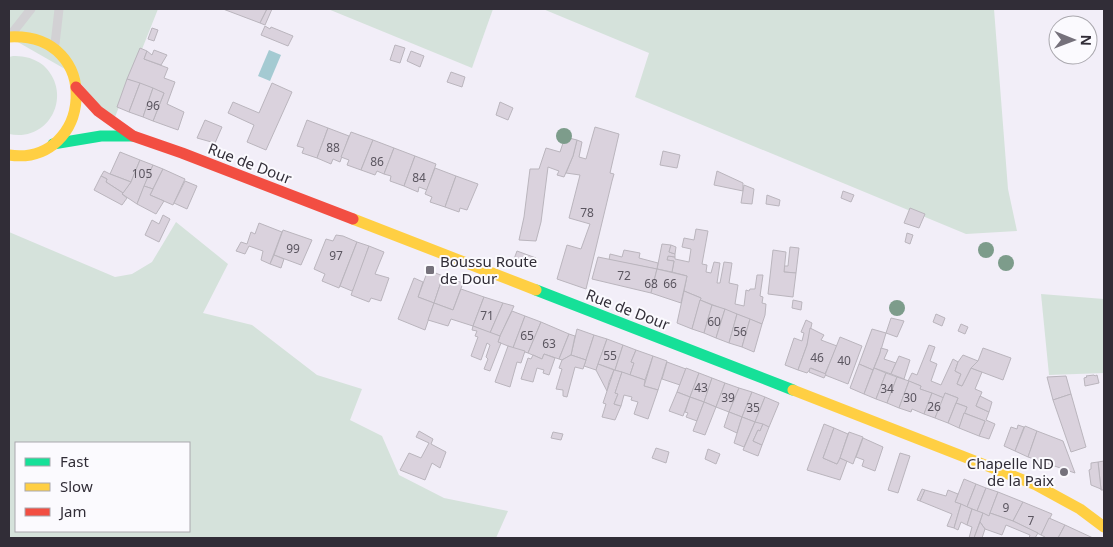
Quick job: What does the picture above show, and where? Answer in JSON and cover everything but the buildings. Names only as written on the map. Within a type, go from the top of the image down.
[{"type":"main road","points":[[9,36],[29,37],[55,49],[62,56],[72,73],[76,87],[77,103],[73,119],[65,133],[53,144],[31,154],[9,155]]},
{"type":"main road","name":"Rue de Dour","points":[[76,87],[98,111],[133,136],[182,153],[1036,485],[1073,504],[1104,527]]},
{"type":"main road","name":"Rue de Dour","points":[[53,144],[101,136],[133,136]]},
{"type":"main road","points":[[20,164],[31,154]]},
{"type":"lane","points":[[9,36],[31,9]]},
{"type":"lane","points":[[55,49],[59,9]]},
{"type":"shaded area","points":[[9,9],[158,9],[113,122],[72,73],[9,37]]},
{"type":"shaded area","points":[[328,9],[493,9],[472,68]]},
{"type":"shaded area","points":[[543,9],[994,9],[1008,189],[1017,231],[966,234],[635,97],[649,53]]},
{"type":"shaded area","points":[[9,57],[30,58],[43,65],[52,76],[57,89],[57,102],[46,124],[36,131],[24,135],[9,134]]},
{"type":"shaded area","points":[[176,222],[228,264],[203,313],[252,325],[317,375],[362,389],[350,420],[382,436],[399,475],[444,498],[508,511],[496,538],[9,538],[9,232],[115,277],[132,274],[152,262]]},
{"type":"shaded area","points":[[1041,294],[1104,299],[1104,373],[1049,375]]},
{"type":"water","points":[[269,50],[281,55],[270,81],[258,76]]},
{"type":"traffic: fast","points":[[53,144],[101,136],[133,136]]},
{"type":"traffic: fast","points":[[536,290],[793,390]]},
{"type":"traffic: slow","points":[[9,37],[40,41],[61,55],[73,75],[76,99],[71,122],[58,141],[37,153],[9,155]]},
{"type":"traffic: slow","points":[[353,219],[536,290]]},
{"type":"traffic: slow","points":[[793,390],[1036,485],[1080,509],[1104,527]]},
{"type":"traffic: jam","points":[[76,87],[98,111],[133,136],[353,219]]},
{"type":"place","name":"Boussu Route de Dour","points":[[430,270]]},
{"type":"place","name":"Chapelle ND de la Paix","points":[[1064,472]]}]
